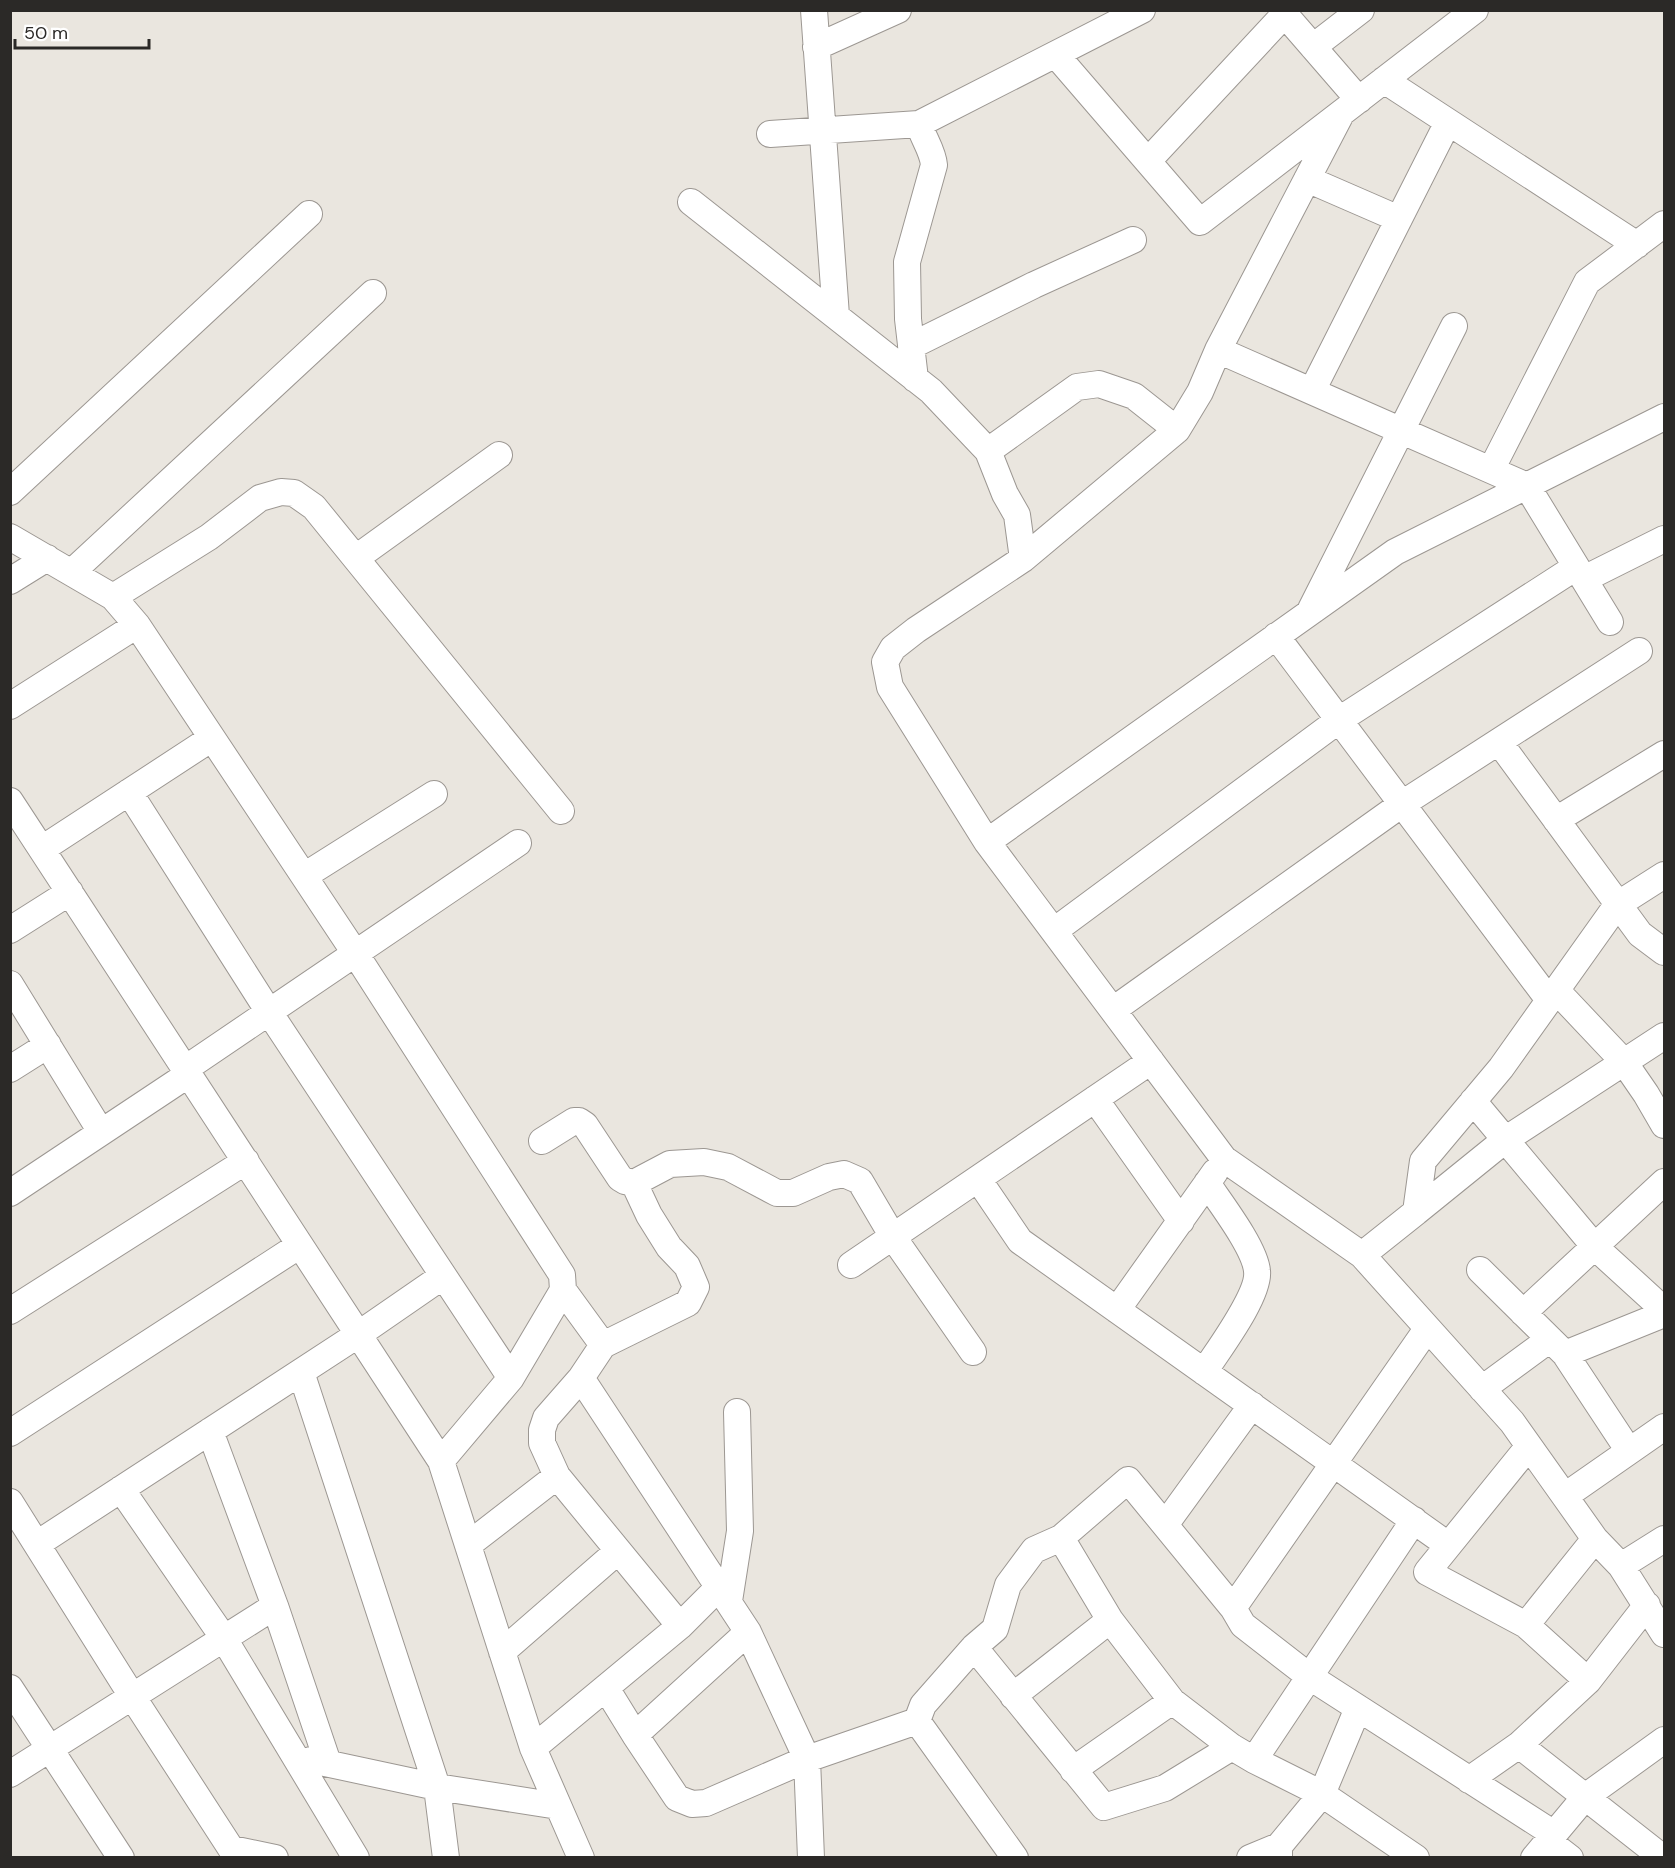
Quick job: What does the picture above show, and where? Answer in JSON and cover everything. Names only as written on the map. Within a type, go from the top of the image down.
[{"type":"street","points":[[814,10],[836,316]]},
{"type":"street","points":[[816,47],[898,10]]},
{"type":"street","points":[[770,134],[919,124],[1142,10]]},
{"type":"street","points":[[1314,47],[1361,10]]},
{"type":"street","points":[[1056,55],[1200,222],[1475,10]]},
{"type":"street","points":[[1148,161],[1283,13],[1314,47],[1350,107]]},
{"type":"street","points":[[1384,80],[1637,245]]},
{"type":"street","points":[[1350,107],[1307,179],[1218,350],[1200,392],[1177,430],[1023,559],[916,630],[893,648],[885,662],[890,687],[987,842],[1224,1159],[1362,1255],[1512,1422],[1595,1539],[1621,1566],[1665,1634]]},
{"type":"street","points":[[1312,391],[1448,122]]},
{"type":"street","points":[[915,379],[907,262],[934,165],[933,155],[925,143],[919,124]]},
{"type":"street","points":[[1307,179],[1399,219]]},
{"type":"street","points":[[691,202],[931,392],[988,451],[1005,494],[1017,515],[1023,559]]},
{"type":"street","points":[[10,492],[309,214]]},
{"type":"street","points":[[1491,470],[1587,282],[1665,225]]},
{"type":"street","points":[[911,346],[1034,285],[1133,240]]},
{"type":"street","points":[[72,572],[373,293]]},
{"type":"street","points":[[1309,613],[1454,326]]},
{"type":"street","points":[[1218,350],[1527,486],[1610,622]]},
{"type":"street","points":[[988,451],[1077,387],[1099,384],[1134,396],[1177,430]]},
{"type":"street","points":[[987,842],[1395,552],[1665,417]]},
{"type":"street","points":[[356,558],[499,455]]},
{"type":"street","points":[[112,597],[209,537],[260,498],[281,492],[294,493],[314,507],[561,811]]},
{"type":"street","points":[[10,537],[112,597],[137,625],[355,953],[562,1275],[563,1290],[603,1346]]},
{"type":"street","points":[[1054,931],[1339,720],[1580,573],[1665,539]]},
{"type":"street","points":[[10,581],[47,558]]},
{"type":"street","points":[[10,706],[137,625]]},
{"type":"street","points":[[1276,636],[1402,804],[1553,995],[1624,1062],[1665,1125]]},
{"type":"street","points":[[1113,1010],[1402,804],[1639,651]]},
{"type":"street","points":[[42,849],[212,738]]},
{"type":"street","points":[[1499,742],[1617,905],[1640,934],[1665,952]]},
{"type":"street","points":[[1556,820],[1665,754]]},
{"type":"street","points":[[129,792],[269,1012],[511,1378]]},
{"type":"street","points":[[304,876],[434,794]]},
{"type":"street","points":[[13,812],[42,849],[441,1461],[533,1748],[581,1857]]},
{"type":"street","points":[[10,1192],[101,1132],[269,1012],[518,843]]},
{"type":"street","points":[[1416,1212],[1424,1161],[1502,1068],[1617,905],[1665,875]]},
{"type":"street","points":[[10,930],[70,892]]},
{"type":"street","points":[[10,984],[101,1132]]},
{"type":"street","points":[[1362,1255],[1506,1140],[1665,1036]]},
{"type":"street","points":[[10,1069],[48,1045]]},
{"type":"street","points":[[851,1265],[1151,1061]]},
{"type":"street","points":[[1095,1099],[1180,1221]]},
{"type":"street","points":[[1473,1101],[1594,1247],[1665,1312],[1558,1347],[1482,1389]]},
{"type":"street","points":[[542,1141],[574,1121],[579,1121],[585,1125],[620,1178],[634,1183],[670,1164],[704,1162],[728,1167],[777,1193],[793,1193],[829,1177],[844,1174],[860,1181],[893,1237],[973,1352]]},
{"type":"street","points":[[1118,1310],[1224,1159]]},
{"type":"street","points":[[11,1310],[246,1161]]},
{"type":"street","points":[[978,1179],[1020,1240],[1448,1545]]},
{"type":"street","points":[[1523,1313],[1665,1182]]},
{"type":"street","points":[[634,1183],[669,1247],[687,1266],[696,1287],[688,1303],[603,1346],[581,1378],[546,1418],[542,1430],[542,1443],[557,1476],[680,1626]]},
{"type":"street","points":[[1204,1372],[1254,1292],[1258,1272],[1252,1253],[1207,1183]]},
{"type":"street","points":[[10,1433],[300,1245]]},
{"type":"street","points":[[1480,1270],[1558,1347],[1629,1451]]},
{"type":"street","points":[[37,1544],[359,1334],[443,1276]]},
{"type":"street","points":[[441,1461],[511,1378],[563,1290]]},
{"type":"street","points":[[1233,1608],[1427,1329]]},
{"type":"street","points":[[301,1371],[437,1787],[446,1857]]},
{"type":"street","points":[[581,1378],[748,1632],[807,1759],[811,1857]]},
{"type":"street","points":[[1165,1525],[1251,1405]]},
{"type":"street","points":[[533,1748],[680,1626],[724,1594],[740,1531],[736,1412]]},
{"type":"street","points":[[1564,1496],[1665,1427]]},
{"type":"street","points":[[210,1431],[275,1606],[328,1763]]},
{"type":"street","points":[[1529,1446],[1426,1572],[1526,1625],[1588,1681]]},
{"type":"street","points":[[468,1545],[557,1476]]},
{"type":"street","points":[[917,1721],[923,1705],[974,1647],[995,1629],[1008,1585],[1034,1550],[1061,1538],[1128,1480],[1233,1608],[1243,1624],[1310,1677],[1469,1780],[1545,1844],[1570,1857]]},
{"type":"street","points":[[121,1490],[223,1638],[356,1857]]},
{"type":"street","points":[[10,1502],[132,1696],[235,1853],[275,1857]]},
{"type":"street","points":[[1254,1760],[1414,1520]]},
{"type":"street","points":[[1061,1538],[1110,1620],[1172,1701],[1232,1747],[1322,1794],[1416,1857]]},
{"type":"street","points":[[1526,1625],[1595,1539]]},
{"type":"street","points":[[1621,1566],[1665,1539]]},
{"type":"street","points":[[502,1652],[618,1551]]},
{"type":"street","points":[[1469,1780],[1519,1745],[1588,1681],[1647,1605]]},
{"type":"street","points":[[10,1774],[275,1606]]},
{"type":"street","points":[[1013,1696],[1110,1620]]},
{"type":"street","points":[[634,1735],[748,1632]]},
{"type":"street","points":[[974,1647],[1104,1807],[1165,1788],[1232,1747]]},
{"type":"street","points":[[10,1688],[121,1857]]},
{"type":"street","points":[[606,1688],[634,1735],[677,1798],[692,1804],[706,1803],[807,1759],[917,1721]]},
{"type":"street","points":[[1073,1770],[1172,1701]]},
{"type":"street","points":[[1250,1857],[1279,1852],[1322,1794],[1358,1708]]},
{"type":"street","points":[[917,1721],[1015,1857]]},
{"type":"street","points":[[1545,1844],[1585,1797],[1665,1740]]},
{"type":"street","points":[[1519,1745],[1663,1857]]},
{"type":"street","points":[[295,1756],[437,1787],[558,1806]]}]
